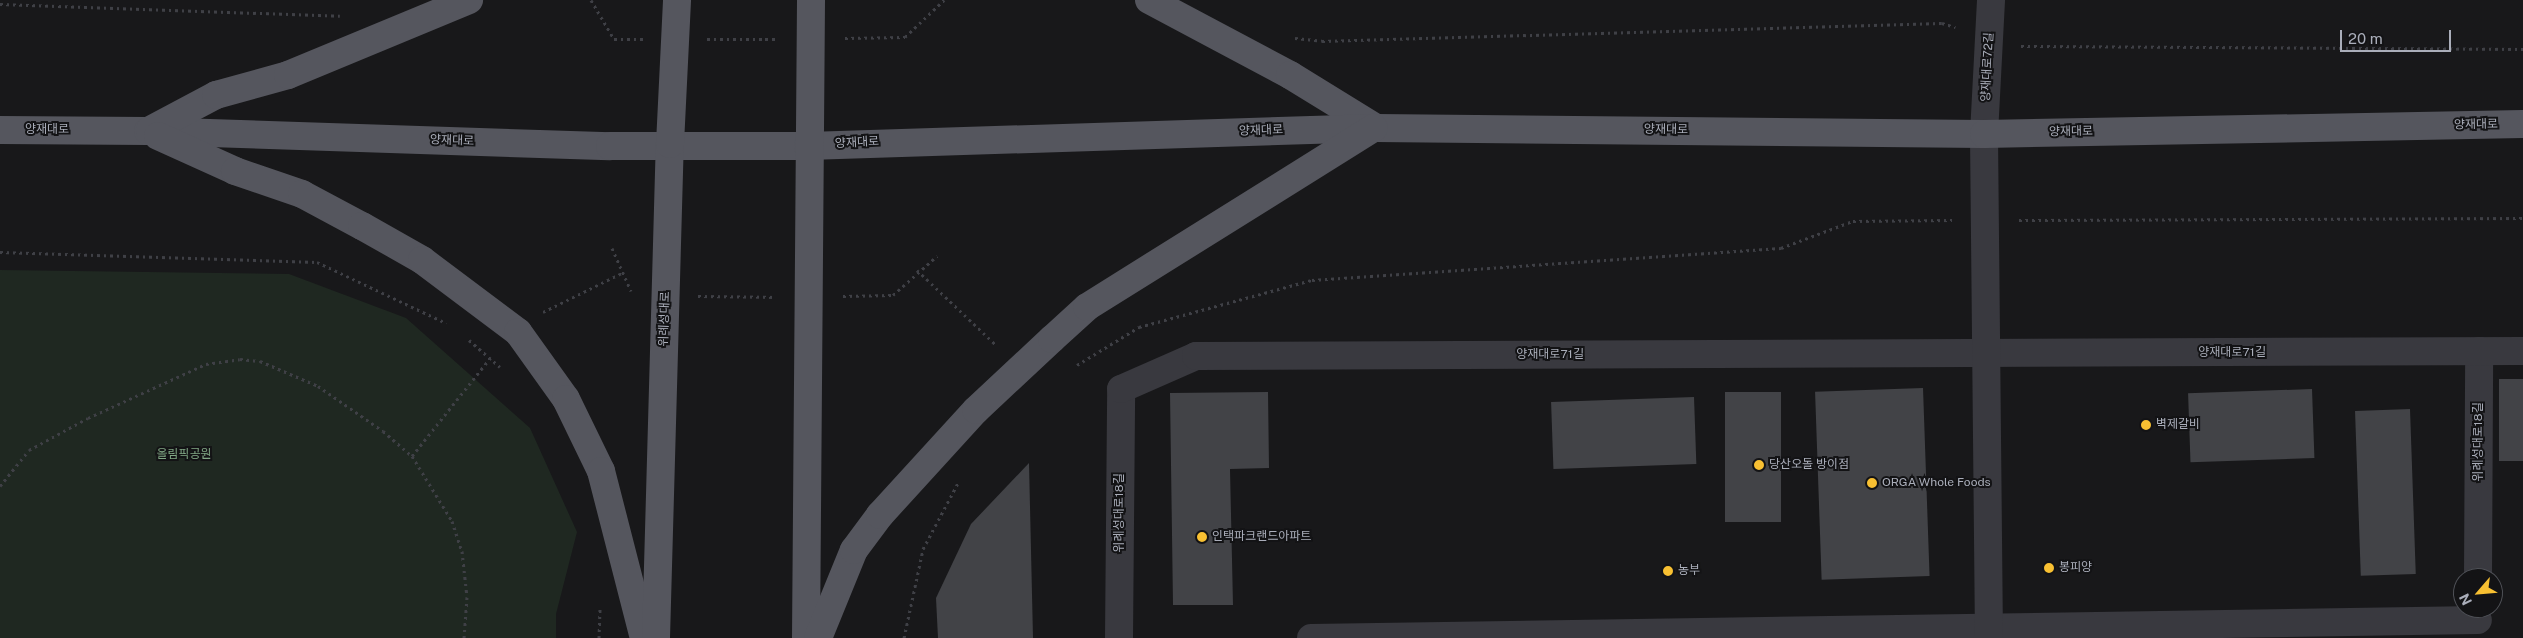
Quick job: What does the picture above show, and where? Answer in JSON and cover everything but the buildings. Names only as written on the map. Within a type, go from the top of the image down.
[{"type":"main road","points":[[148,131],[216,94],[288,75],[469,0]]},
{"type":"main road","name":"위례성대로","points":[[656,638],[670,144],[677,0]]},
{"type":"main road","points":[[806,638],[808,146],[812,0]]},
{"type":"main road","points":[[818,638],[854,550],[880,515],[976,410],[1080,314],[1249,204],[1376,128],[1282,70],[1149,0]]},
{"type":"main road","name":"양재대로","points":[[0,130],[148,131],[610,146],[670,144],[808,146],[1376,128],[1984,134],[2523,124]]},
{"type":"main road","points":[[148,131],[235,171],[302,194],[362,226],[422,260],[473,295],[518,332],[566,399],[602,470],[644,638]]},
{"type":"street","name":"양재대로72길","points":[[1984,134],[1991,0]]},
{"type":"street","points":[[1984,134],[1988,633]]},
{"type":"street","points":[[2479,351],[2523,351]]},
{"type":"street","name":"양재대로71길","points":[[1121,388],[1196,356],[2479,351]]},
{"type":"street","name":"위례성대로18길","points":[[2478,568],[2479,351]]},
{"type":"street","name":"위례성대로18길","points":[[1119,638],[1121,388]]},
{"type":"street","points":[[1311,638],[1988,633],[2478,622]]},
{"type":"path","points":[[591,0],[614,39],[810,40],[905,37],[944,0]]},
{"type":"path","points":[[0,4],[349,16]]},
{"type":"path","points":[[1286,37],[1322,41],[1942,23],[2015,46],[2523,49]]},
{"type":"path","points":[[1073,367],[1139,327],[1312,280],[1782,248],[1853,221],[2523,218]]},
{"type":"path","points":[[612,248],[633,295],[807,297],[892,295],[917,270],[937,256]]},
{"type":"path","points":[[0,252],[317,262],[453,326]]},
{"type":"path","points":[[917,270],[999,348]]},
{"type":"path","points":[[543,312],[622,273]]},
{"type":"path","points":[[467,339],[504,371]]},
{"type":"path","points":[[412,456],[489,358]]},
{"type":"path","points":[[0,486],[29,450],[49,437],[206,364],[240,359],[279,367],[318,386],[383,431],[412,456],[452,521],[462,551],[467,597],[464,638]]},
{"type":"path","points":[[904,638],[924,549],[964,472]]},
{"type":"path","points":[[599,638],[600,601]]},
{"type":"green space","name":"올림픽공원","points":[[0,270],[289,274],[406,318],[530,428],[577,532],[556,614],[556,638],[0,638]]},
{"type":"place","name":"벽제갈비","points":[[2146,425]]},
{"type":"place","name":"당산오돌 방이점","points":[[1759,465]]},
{"type":"place","name":"ORGA Whole Foods","points":[[1872,483]]},
{"type":"place","name":"인택파크랜드아파트","points":[[1202,537]]},
{"type":"place","name":"봉피양","points":[[2049,568]]},
{"type":"place","name":"농부","points":[[1668,571]]}]
